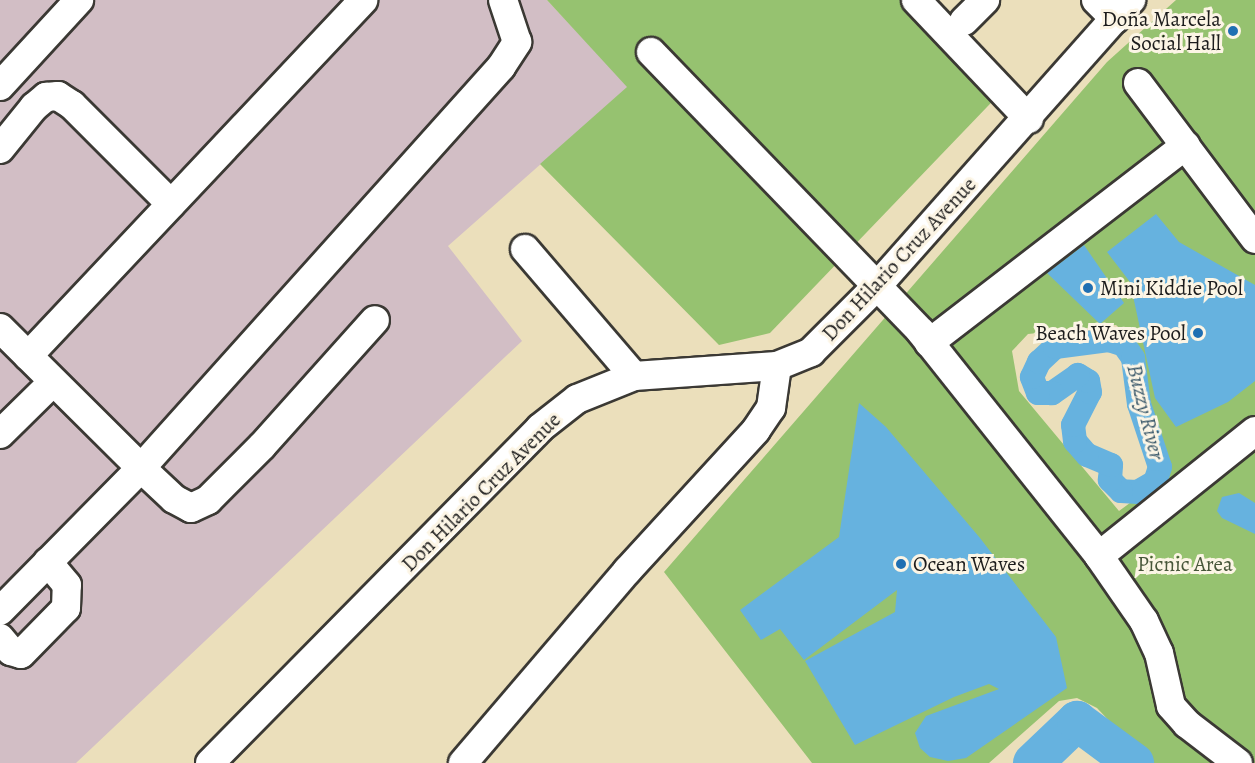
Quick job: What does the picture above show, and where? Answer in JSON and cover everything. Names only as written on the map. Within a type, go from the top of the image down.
[{"type":"street","points":[[0,86],[79,0]]},
{"type":"street","points":[[28,356],[363,0]]},
{"type":"street","points":[[0,611],[141,468],[501,67],[517,42],[502,0]]},
{"type":"street","points":[[916,0],[1029,119]]},
{"type":"street","points":[[964,21],[985,0]]},
{"type":"street","name":"Don Hilario Cruz Avenue","points":[[210,763],[540,428],[577,399],[634,376],[777,366],[811,352],[877,286],[1029,119],[1114,6]]},
{"type":"street","points":[[651,52],[925,337],[1099,555],[1144,621],[1159,653],[1171,706],[1187,724],[1238,763]]},
{"type":"street","points":[[1138,82],[1255,239]]},
{"type":"street","points":[[0,149],[33,107],[46,97],[58,96],[171,204]]},
{"type":"street","points":[[925,337],[1186,146]]},
{"type":"street","points":[[525,249],[634,376]]},
{"type":"street","points":[[0,328],[141,468],[174,499],[191,508],[208,500],[262,446],[375,320]]},
{"type":"street","points":[[463,763],[627,571],[756,430],[771,408],[777,366]]},
{"type":"street","points":[[0,434],[53,382]]},
{"type":"street","points":[[1099,555],[1255,431]]},
{"type":"street","points":[[0,638],[11,651],[21,654],[66,609],[67,585],[48,562]]},
{"type":"shaded area","points":[[0,0],[547,0],[628,87],[448,246],[522,341],[76,763],[0,763]]},
{"type":"green space","points":[[547,0],[933,0],[1011,82],[770,333],[719,345],[540,164],[627,87]]},
{"type":"green space","name":"Picnic Area","points":[[1176,0],[1255,0],[1255,763],[1149,763],[1097,708],[1077,698],[1059,701],[989,763],[812,763],[664,572],[1107,62]],"holes":[[[1116,325],[1128,336],[1141,403],[1168,475],[1119,511],[1019,391],[1012,351],[1028,334]]]},
{"type":"water","name":"Beach Waves Pool","points":[[1156,214],[1179,242],[1255,285],[1255,381],[1228,402],[1176,427],[1155,398],[1130,282],[1107,252]]},
{"type":"water","name":"Mini Kiddie Pool","points":[[1084,245],[1124,303],[1100,324],[1047,273]]},
{"type":"water","name":"Ocean Waves","points":[[859,403],[886,427],[980,538],[1056,637],[1067,688],[966,758],[948,761],[930,757],[920,748],[915,733],[926,716],[999,689],[989,684],[954,697],[855,745],[805,661],[895,612],[897,590],[804,660],[780,629],[761,640],[740,610],[839,537]]},
{"type":"water","points":[[1239,493],[1255,503],[1255,534],[1222,518],[1217,511],[1222,497]]},
{"type":"waterway","name":"Buzzy River","points":[[1109,340],[1124,345],[1133,358],[1139,404],[1160,467],[1155,482],[1138,492],[1121,491],[1110,480],[1111,465],[1087,455],[1075,441],[1073,425],[1090,392],[1088,381],[1078,375],[1052,393],[1038,393],[1032,377],[1039,362],[1055,347],[1109,340]]},
{"type":"waterway","points":[[1033,763],[1077,721],[1134,763]]},
{"type":"place","name":"Doña Marcela Social Hall","points":[[1233,31]]},
{"type":"place","name":"Mini Kiddie Pool","points":[[1088,288]]},
{"type":"place","name":"Beach Waves Pool","points":[[1198,333]]},
{"type":"place","name":"Ocean Waves","points":[[901,564]]}]
